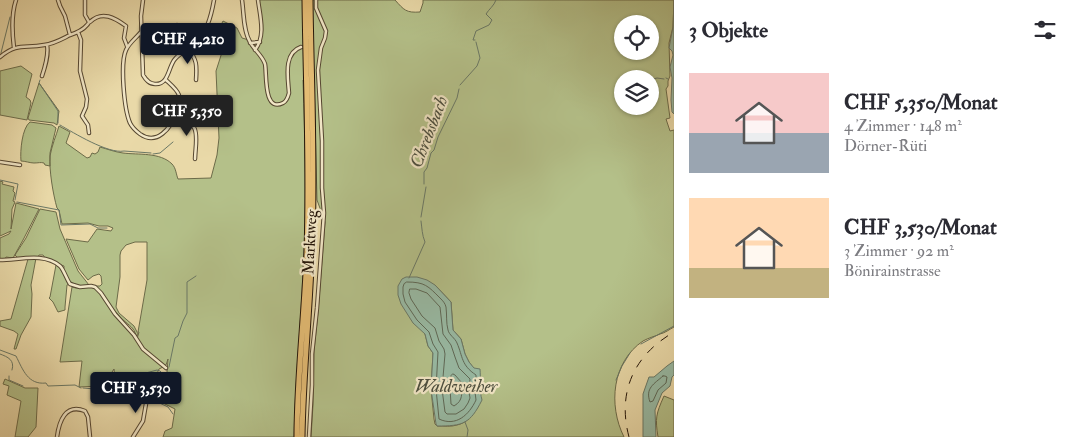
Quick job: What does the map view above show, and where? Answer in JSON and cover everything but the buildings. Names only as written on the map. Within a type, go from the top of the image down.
[{"type":"highway","points":[[297,437],[298,385],[308,223],[305,0]]},
{"type":"highway","points":[[302,437],[313,226],[310,0]]},
{"type":"street","points":[[14,48],[12,36],[16,0]]},
{"type":"street","points":[[58,0],[70,35]]},
{"type":"street","points":[[85,0],[85,15],[89,22]]},
{"type":"street","points":[[143,0],[141,16],[143,75],[150,83],[156,84],[166,80],[172,63],[180,54],[194,44],[204,32],[209,23],[214,0]]},
{"type":"street","points":[[242,0],[250,43],[265,64],[269,99],[276,104],[281,104],[288,98],[289,58],[296,49],[301,47]]},
{"type":"street","points":[[256,50],[262,33],[258,0]]},
{"type":"street","name":"Marktweg","points":[[309,437],[312,354],[324,217],[318,70],[326,31],[316,8],[316,0]]},
{"type":"street","points":[[0,57],[14,48],[47,45],[78,32],[89,22],[103,16],[109,16],[126,26],[124,38],[128,46]]},
{"type":"street","points":[[177,25],[177,46],[180,54]]},
{"type":"street","points":[[78,32],[81,40],[80,71],[87,99],[82,116],[88,124],[89,133]]},
{"type":"street","points":[[141,32],[128,46],[124,57],[124,91],[127,112],[132,127],[145,137],[155,138],[161,135],[167,130],[176,115],[179,94],[175,87],[166,80]]},
{"type":"street","points":[[250,43],[260,42]]},
{"type":"street","points":[[42,76],[48,50],[47,45]]},
{"type":"street","points":[[314,46],[321,48]]},
{"type":"street","points":[[188,48],[195,57],[196,80]]},
{"type":"street","points":[[176,115],[186,119],[196,130],[195,159]]},
{"type":"street","points":[[0,162],[20,164]]},
{"type":"street","points":[[0,260],[36,258],[53,262],[62,268],[72,285],[95,287],[143,349],[166,368]]},
{"type":"street","points":[[133,437],[143,421],[148,398]]},
{"type":"street","points":[[57,437],[64,415],[72,410],[80,409],[85,411],[88,417],[90,437]]},
{"type":"green space","points":[[258,0],[395,0],[406,10],[420,12],[423,0],[674,0],[673,27],[669,43],[670,76],[666,89],[670,118],[666,119],[670,131],[674,130],[674,327],[643,341],[625,360],[619,372],[615,398],[616,411],[624,437],[311,437],[314,351],[325,222],[317,200],[314,80],[303,80],[305,223],[294,437],[163,437],[165,431],[172,428],[175,409],[149,396],[167,372],[168,359],[166,365],[159,369],[153,383],[147,383],[149,394],[138,392],[119,396],[111,386],[112,381],[115,380],[114,369],[103,386],[79,387],[82,361],[60,362],[72,287],[86,287],[70,281],[65,275],[64,266],[46,259],[43,255],[19,259],[15,255],[26,238],[40,209],[56,212],[60,229],[78,271],[89,285],[98,291],[137,339],[139,332],[147,280],[147,242],[135,242],[126,245],[120,255],[120,277],[116,307],[119,313],[134,326],[138,334],[137,336],[95,286],[102,284],[101,276],[99,274],[88,280],[79,269],[66,239],[88,242],[97,229],[111,231],[113,228],[88,223],[62,224],[54,196],[50,162],[59,126],[70,132],[66,143],[87,158],[92,153],[98,152],[100,147],[120,153],[149,155],[167,160],[175,169],[178,179],[211,178],[219,138],[216,71],[224,46],[231,32],[222,23],[223,21],[237,28],[242,38],[249,40],[255,49],[262,33]],"holes":[[[435,285],[451,302],[453,330],[461,339],[469,362],[482,380],[476,407],[468,419],[455,426],[437,426],[434,419],[431,389],[433,353],[428,346],[425,334]]]},
{"type":"green space","points":[[21,66],[32,74],[26,97],[31,103],[27,120],[0,115],[0,71]]},
{"type":"green space","points":[[39,83],[59,111],[57,125],[29,120],[28,118]]},
{"type":"green space","points":[[30,122],[52,125],[56,128],[50,153],[50,166],[44,163],[21,161],[23,134]]},
{"type":"green space","points":[[0,181],[3,182],[2,184],[14,187],[13,201],[15,202],[12,209],[11,229],[16,203],[39,209],[13,258],[6,257],[5,259],[0,259],[0,238],[11,231],[0,236]]},
{"type":"green space","points":[[36,258],[31,285],[31,317],[16,349],[14,349],[18,334],[0,326],[0,321],[11,319],[28,259]]},
{"type":"green space","points":[[56,265],[69,284],[67,285],[65,310],[58,312],[49,298]]},
{"type":"green space","points":[[5,379],[25,388],[38,388],[36,427],[28,437],[15,437],[21,401],[7,395],[9,386],[3,384]]},
{"type":"green space","points":[[664,396],[674,400],[674,437],[658,437],[657,416]]},
{"type":"water","points":[[674,0],[674,114],[672,112],[672,78],[670,67],[673,55],[669,48],[673,27]]},
{"type":"water","name":"Waldweiher","points":[[417,277],[427,280],[435,285],[451,302],[453,330],[461,339],[469,362],[474,368],[480,369],[482,400],[474,414],[460,424],[437,426],[436,424],[431,389],[433,353],[428,346],[425,334],[413,323],[401,304],[398,295],[398,286],[402,279]]},
{"type":"water","points":[[674,361],[674,375],[670,386],[662,393],[655,410],[656,437],[643,437],[643,394],[649,377],[654,377]]},
{"type":"waterway","name":"Chrebsbach","points":[[475,40],[473,40],[476,31],[489,25],[492,20],[486,14],[496,0]]},
{"type":"waterway","points":[[1,53],[10,17]]},
{"type":"waterway","name":"Chrebsbach","points":[[460,85],[477,66],[480,58],[476,42]]},
{"type":"waterway","points":[[659,78],[664,79]]},
{"type":"waterway","points":[[40,80],[39,83],[58,111],[58,123]]},
{"type":"waterway","name":"Chrebsbach","points":[[424,184],[424,172],[457,98],[459,89]]},
{"type":"waterway","points":[[60,125],[91,142],[109,149],[151,153]]},
{"type":"waterway","points":[[153,154],[160,153],[173,142]]},
{"type":"waterway","points":[[0,180],[18,184],[15,200]]},
{"type":"waterway","name":"Chrebsbach","points":[[421,217],[426,187]]},
{"type":"waterway","points":[[17,202],[59,210],[61,225],[90,224],[98,228],[107,228]]},
{"type":"waterway","name":"Chrebsbach","points":[[409,278],[425,242],[421,221]]},
{"type":"waterway","points":[[169,367],[175,338],[178,336],[187,313],[187,282],[196,276]]},
{"type":"waterway","points":[[121,319],[132,331]]},
{"type":"waterway","points":[[641,344],[674,326]]},
{"type":"waterway","points":[[0,350],[16,356],[27,376],[35,382],[46,383],[48,386],[75,385],[81,388]]},
{"type":"waterway","points":[[616,380],[630,353]]},
{"type":"waterway","points":[[0,354],[12,361],[12,370]]},
{"type":"waterway","points":[[110,379],[157,370],[163,374]]},
{"type":"waterway","points":[[142,374],[147,397],[168,407],[173,414]]},
{"type":"waterway","points":[[9,376],[9,380],[23,386]]},
{"type":"waterway","points":[[83,388],[95,389],[102,387]]},
{"type":"waterway","name":"Chrebsbach","points":[[465,422],[468,430],[467,437]]},
{"type":"railway","points":[[629,437],[625,405],[627,390],[632,376],[648,352],[674,332]]}]
